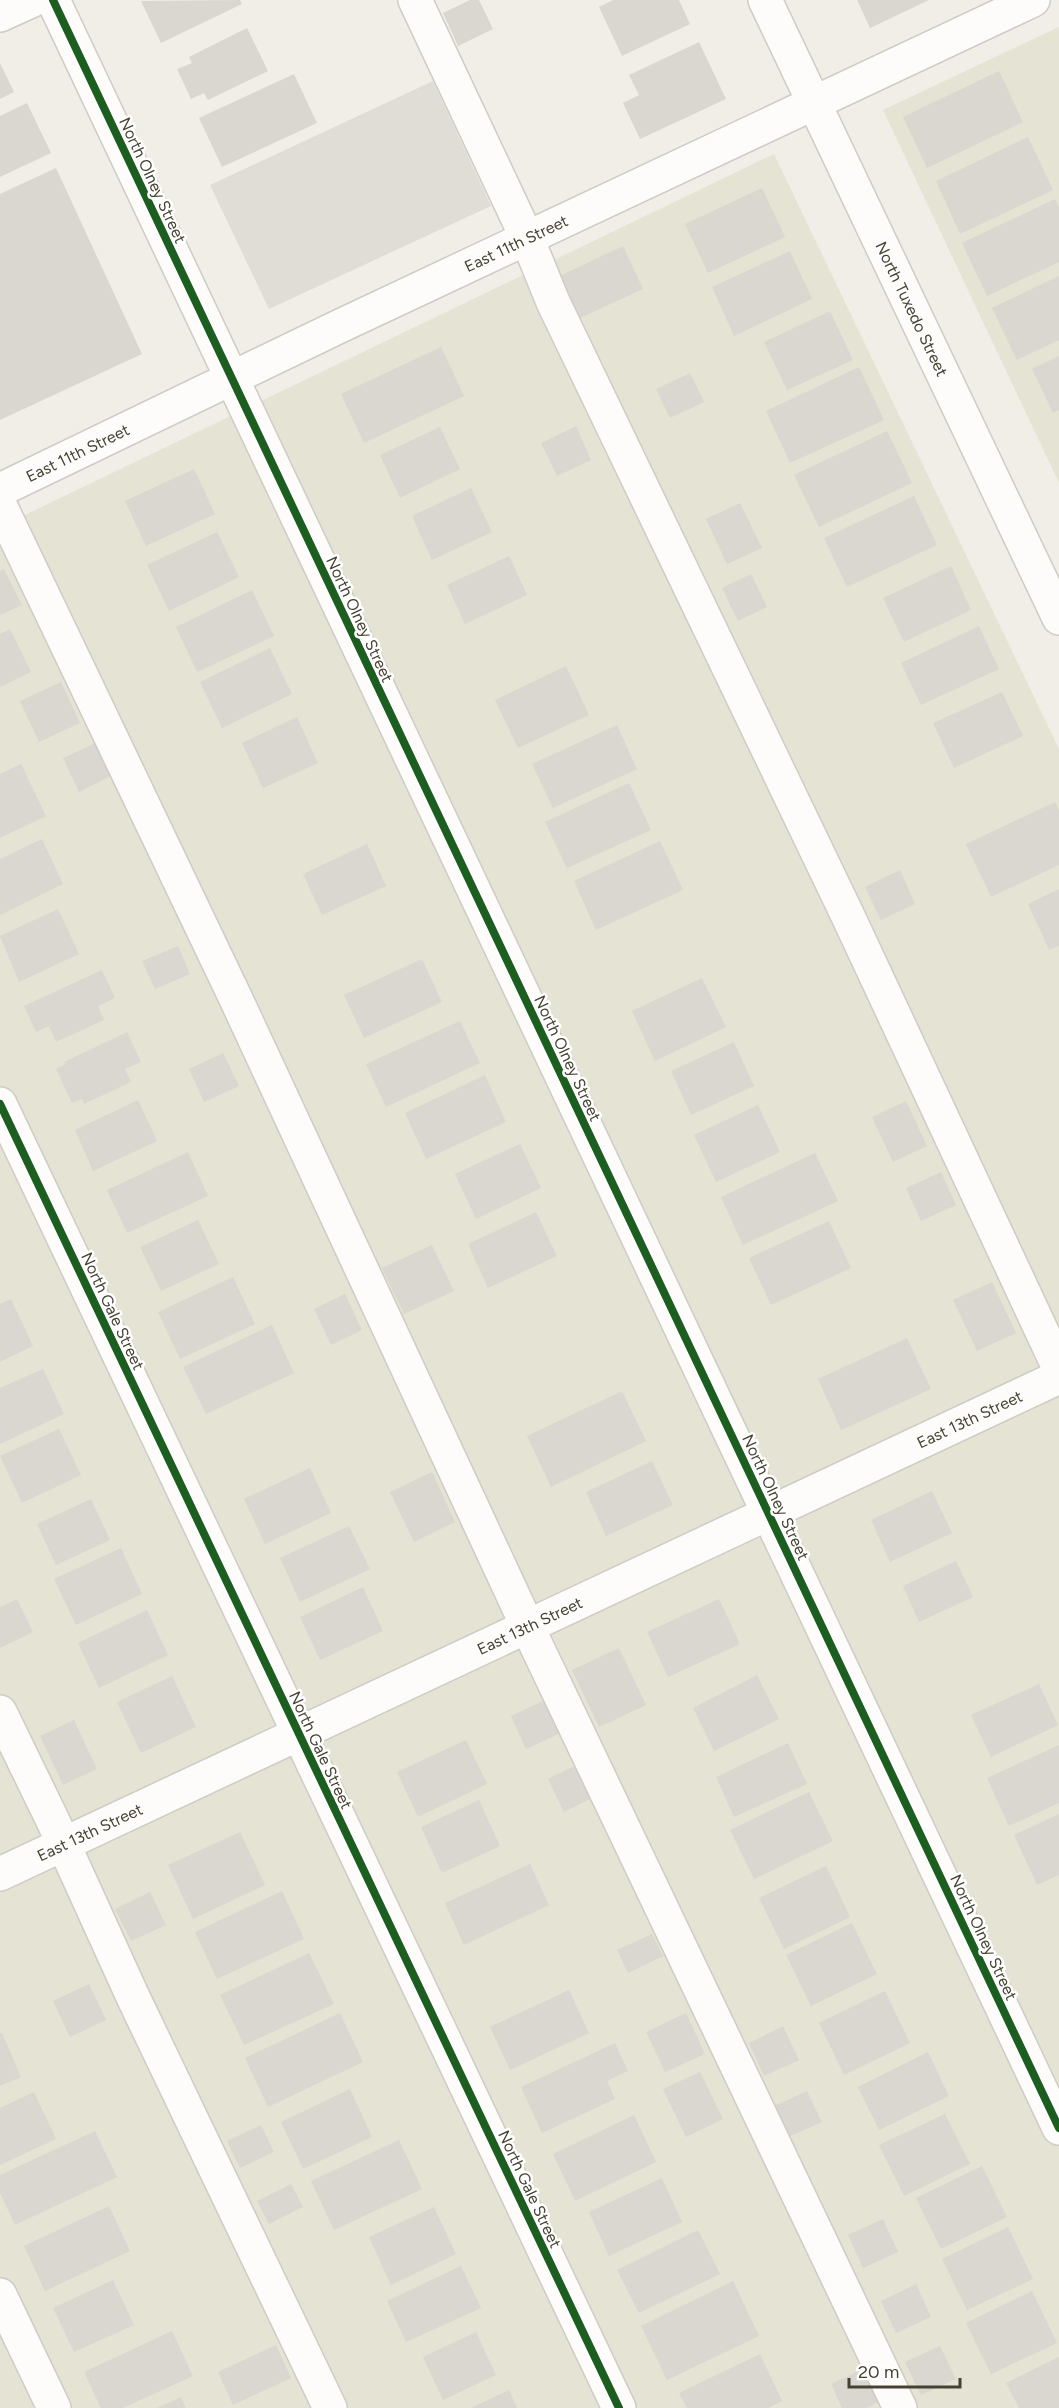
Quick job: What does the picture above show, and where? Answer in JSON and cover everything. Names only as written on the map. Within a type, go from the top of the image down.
[{"type":"street","points":[[0,15],[33,0]]},
{"type":"street","name":"North Olney Street","points":[[53,0],[1059,2128]]},
{"type":"street","points":[[415,0],[528,238],[553,302],[847,914],[1059,1368]]},
{"type":"street","name":"North Tuxedo Street","points":[[765,0],[1059,618]]},
{"type":"street","name":"East 11th Street","points":[[0,490],[232,380],[265,362],[1033,0]]},
{"type":"street","points":[[0,505],[236,999],[527,1627],[900,2408]]},
{"type":"street","name":"North Gale Street","points":[[0,1104],[619,2408]]},
{"type":"street","name":"East 13th Street","points":[[0,1874],[1059,1377]]},
{"type":"street","points":[[0,1712],[64,1844],[133,1997],[330,2408]]},
{"type":"street","points":[[0,2295],[54,2408]]},
{"type":"shaded area","points":[[1059,27],[1059,483],[883,110]]},
{"type":"shaded area","points":[[433,81],[491,206],[269,309],[210,185]]},
{"type":"shaded area","points":[[774,154],[1059,749],[1059,2408],[0,2408],[0,527]]},
{"type":"building","points":[[240,0],[242,4],[161,43],[141,1]]},
{"type":"building","points":[[470,0],[479,0],[493,29],[458,46],[443,13]]},
{"type":"building","points":[[613,0],[679,0],[690,24],[622,56],[599,7]]},
{"type":"building","points":[[857,0],[929,0],[870,28]]},
{"type":"building","points":[[247,28],[268,71],[208,100],[204,93],[191,99],[177,69],[192,63],[189,57]]},
{"type":"building","points":[[699,42],[726,99],[640,139],[623,103],[639,95],[629,75]]},
{"type":"building","points":[[0,63],[14,92],[0,99]]},
{"type":"building","points":[[999,71],[1023,122],[927,168],[903,117]]},
{"type":"building","points":[[294,74],[317,123],[222,167],[199,118]]},
{"type":"building","points":[[27,103],[51,153],[0,177],[0,116]]},
{"type":"building","points":[[1028,137],[1053,190],[960,234],[936,181]]},
{"type":"building","points":[[56,168],[142,354],[0,420],[0,194]]},
{"type":"building","points":[[762,188],[785,237],[708,273],[685,224]]},
{"type":"building","points":[[1055,199],[1059,207],[1059,262],[987,296],[962,243]]},
{"type":"building","points":[[623,246],[643,289],[580,318],[560,276]]},
{"type":"building","points":[[790,251],[812,299],[734,336],[712,287]]},
{"type":"building","points":[[1059,276],[1059,340],[1017,360],[992,308]]},
{"type":"building","points":[[830,311],[853,360],[787,390],[764,342]]},
{"type":"building","points":[[441,347],[464,396],[364,443],[341,394]]},
{"type":"building","points":[[1059,356],[1059,410],[1053,413],[1032,369]]},
{"type":"building","points":[[859,367],[884,420],[790,463],[766,411]]},
{"type":"building","points":[[690,373],[704,402],[670,418],[656,389]]},
{"type":"building","points":[[576,426],[591,460],[557,476],[541,443]]},
{"type":"building","points":[[440,427],[460,469],[400,498],[380,455]]},
{"type":"building","points":[[887,431],[912,483],[819,527],[794,475]]},
{"type":"building","points":[[194,469],[215,514],[146,546],[125,501]]},
{"type":"building","points":[[471,488],[492,532],[432,560],[412,516]]},
{"type":"building","points":[[914,496],[937,545],[847,587],[824,538]]},
{"type":"building","points":[[740,503],[762,548],[727,564],[706,519]]},
{"type":"building","points":[[217,532],[239,577],[169,611],[147,565]]},
{"type":"building","points":[[509,556],[527,595],[465,624],[447,585]]},
{"type":"building","points":[[951,566],[971,610],[904,642],[883,598]]},
{"type":"building","points":[[4,569],[22,605],[0,615],[0,571]]},
{"type":"building","points":[[751,574],[767,607],[738,621],[722,588]]},
{"type":"building","points":[[252,590],[274,636],[197,672],[176,627]]},
{"type":"building","points":[[979,626],[999,669],[921,705],[901,663]]},
{"type":"building","points":[[10,629],[31,672],[0,687],[0,634]]},
{"type":"building","points":[[270,648],[292,694],[222,728],[200,682]]},
{"type":"building","points":[[566,666],[589,715],[518,748],[495,700]]},
{"type":"building","points":[[61,682],[80,723],[39,742],[20,701]]},
{"type":"building","points":[[1002,692],[1023,736],[954,768],[933,723]]},
{"type":"building","points":[[297,717],[318,763],[263,788],[242,743]]},
{"type":"building","points":[[617,725],[637,769],[553,808],[532,764]]},
{"type":"building","points":[[98,742],[113,775],[79,792],[63,758]]},
{"type":"building","points":[[21,764],[46,816],[0,838],[0,774]]},
{"type":"building","points":[[629,783],[651,830],[567,868],[545,822]]},
{"type":"building","points":[[1055,802],[1059,811],[1059,865],[991,897],[966,844]]},
{"type":"building","points":[[42,839],[63,884],[0,915],[0,859]]},
{"type":"building","points":[[660,841],[683,890],[596,930],[574,881]]},
{"type":"building","points":[[367,844],[386,886],[322,915],[303,874]]},
{"type":"building","points":[[900,870],[915,904],[881,920],[865,887]]},
{"type":"building","points":[[1059,889],[1059,946],[1049,950],[1028,904]]},
{"type":"building","points":[[58,909],[79,954],[19,982],[0,936]]},
{"type":"building","points":[[178,946],[190,974],[155,989],[142,961]]},
{"type":"building","points":[[422,959],[442,1002],[364,1038],[344,995]]},
{"type":"building","points":[[102,970],[115,998],[98,1006],[104,1020],[56,1042],[49,1026],[36,1032],[24,1006]]},
{"type":"building","points":[[702,978],[726,1027],[655,1061],[632,1011]]},
{"type":"building","points":[[460,1021],[480,1063],[386,1107],[366,1064]]},
{"type":"building","points":[[127,1032],[141,1062],[125,1069],[131,1082],[84,1104],[82,1099],[72,1103],[56,1069],[66,1064],[64,1062]]},
{"type":"building","points":[[734,1042],[754,1086],[691,1115],[671,1071]]},
{"type":"building","points":[[223,1053],[239,1086],[204,1102],[189,1069]]},
{"type":"building","points":[[485,1075],[506,1122],[426,1159],[405,1113]]},
{"type":"building","points":[[138,1100],[157,1141],[93,1171],[75,1130]]},
{"type":"building","points":[[906,1101],[927,1146],[893,1162],[872,1117]]},
{"type":"building","points":[[758,1105],[780,1152],[716,1182],[694,1135]]},
{"type":"building","points":[[520,1144],[541,1188],[476,1219],[455,1174]]},
{"type":"building","points":[[188,1152],[208,1196],[127,1233],[107,1190]]},
{"type":"building","points":[[815,1153],[838,1201],[743,1245],[721,1197]]},
{"type":"building","points":[[941,1172],[956,1205],[921,1221],[906,1188]]},
{"type":"building","points":[[536,1212],[557,1256],[488,1288],[468,1244]]},
{"type":"building","points":[[198,1220],[219,1264],[161,1291],[140,1247]]},
{"type":"building","points":[[829,1221],[851,1268],[771,1305],[749,1258]]},
{"type":"building","points":[[432,1245],[454,1291],[404,1314],[382,1268]]},
{"type":"building","points":[[233,1277],[255,1324],[180,1359],[158,1312]]},
{"type":"building","points":[[992,1282],[1016,1333],[977,1351],[953,1300]]},
{"type":"building","points":[[345,1294],[362,1330],[331,1345],[314,1309]]},
{"type":"building","points":[[11,1299],[33,1346],[0,1362],[0,1304]]},
{"type":"building","points":[[272,1325],[294,1373],[206,1414],[183,1367]]},
{"type":"building","points":[[907,1338],[931,1389],[841,1430],[818,1379]]},
{"type":"building","points":[[43,1369],[64,1414],[0,1444],[0,1388]]},
{"type":"building","points":[[622,1391],[646,1441],[551,1487],[527,1436]]},
{"type":"building","points":[[59,1429],[81,1475],[22,1503],[0,1456]]},
{"type":"building","points":[[652,1461],[673,1505],[606,1536],[586,1492]]},
{"type":"building","points":[[310,1468],[331,1513],[265,1544],[244,1499]]},
{"type":"building","points":[[432,1472],[455,1522],[414,1542],[390,1492]]},
{"type":"building","points":[[932,1491],[952,1533],[890,1562],[871,1520]]},
{"type":"building","points":[[91,1499],[110,1540],[56,1565],[37,1524]]},
{"type":"building","points":[[349,1526],[370,1569],[300,1602],[280,1558]]},
{"type":"building","points":[[121,1548],[142,1594],[76,1625],[54,1579]]},
{"type":"building","points":[[956,1561],[973,1597],[919,1622],[903,1586]]},
{"type":"building","points":[[363,1587],[383,1631],[320,1660],[300,1617]]},
{"type":"building","points":[[17,1599],[33,1632],[0,1648],[0,1607]]},
{"type":"building","points":[[719,1599],[740,1644],[668,1677],[647,1632]]},
{"type":"building","points":[[147,1610],[168,1655],[99,1688],[78,1643]]},
{"type":"building","points":[[619,1648],[646,1705],[599,1727],[572,1670]]},
{"type":"building","points":[[757,1675],[779,1719],[714,1751],[693,1708]]},
{"type":"building","points":[[172,1676],[196,1727],[141,1753],[117,1702]]},
{"type":"building","points":[[1039,1684],[1058,1725],[991,1757],[971,1715]]},
{"type":"building","points":[[545,1700],[561,1733],[526,1749],[511,1716]]},
{"type":"building","points":[[74,1720],[97,1769],[63,1785],[40,1736]]},
{"type":"building","points":[[466,1740],[487,1784],[418,1817],[397,1772]]},
{"type":"building","points":[[788,1743],[807,1784],[734,1817],[716,1777]]},
{"type":"building","points":[[1059,1745],[1059,1803],[1009,1826],[987,1778]]},
{"type":"building","points":[[583,1762],[598,1795],[564,1812],[548,1779]]},
{"type":"building","points":[[809,1792],[833,1841],[754,1879],[730,1830]]},
{"type":"building","points":[[479,1800],[500,1846],[442,1873],[421,1827]]},
{"type":"building","points":[[1059,1814],[1059,1875],[1037,1885],[1014,1835]]},
{"type":"building","points":[[240,1832],[265,1885],[193,1919],[168,1865]]},
{"type":"building","points":[[530,1864],[549,1905],[464,1945],[445,1903]]},
{"type":"building","points":[[826,1866],[850,1917],[784,1949],[759,1898]]},
{"type":"building","points":[[282,1891],[304,1939],[217,1979],[195,1932]]},
{"type":"building","points":[[150,1892],[166,1925],[131,1941],[115,1909]]},
{"type":"building","points":[[852,1923],[877,1974],[811,2006],[786,1955]]},
{"type":"building","points":[[652,1934],[663,1956],[628,1973],[617,1950]]},
{"type":"building","points":[[309,1953],[334,2004],[244,2045],[220,1995]]},
{"type":"building","points":[[89,1984],[106,2020],[70,2037],[53,2001]]},
{"type":"building","points":[[569,1990],[589,2033],[510,2070],[490,2027]]},
{"type":"building","points":[[885,1991],[910,2043],[844,2075],[819,2023]]},
{"type":"building","points":[[340,2013],[363,2062],[268,2107],[245,2058]]},
{"type":"building","points":[[686,2013],[705,2054],[665,2072],[646,2032]]},
{"type":"building","points":[[783,2026],[799,2060],[764,2076],[749,2043]]},
{"type":"building","points":[[0,2033],[2,2033],[21,2077],[0,2086]]},
{"type":"building","points":[[615,2043],[628,2071],[607,2081],[615,2099],[542,2133],[521,2087]]},
{"type":"building","points":[[928,2052],[949,2096],[879,2130],[858,2087]]},
{"type":"building","points":[[700,2072],[723,2119],[686,2137],[663,2089]]},
{"type":"building","points":[[350,2089],[372,2137],[303,2169],[281,2122]]},
{"type":"building","points":[[807,2091],[822,2122],[786,2138],[772,2107]]},
{"type":"building","points":[[34,2092],[56,2139],[0,2165],[0,2108]]},
{"type":"building","points":[[945,2114],[970,2164],[904,2196],[879,2145]]},
{"type":"building","points":[[634,2115],[656,2162],[575,2201],[553,2154]]},
{"type":"building","points":[[261,2125],[274,2152],[240,2168],[227,2141]]},
{"type":"building","points":[[95,2131],[117,2177],[15,2225],[0,2193],[0,2175]]},
{"type":"building","points":[[399,2140],[422,2189],[334,2230],[311,2181]]},
{"type":"building","points":[[982,2166],[1007,2217],[941,2249],[916,2198]]},
{"type":"building","points":[[662,2178],[682,2222],[609,2256],[589,2212]]},
{"type":"building","points":[[291,2184],[303,2207],[269,2224],[257,2201]]},
{"type":"building","points":[[109,2206],[130,2251],[45,2291],[24,2246]]},
{"type":"building","points":[[434,2207],[456,2254],[391,2285],[369,2237]]},
{"type":"building","points":[[883,2219],[898,2252],[863,2268],[848,2235]]},
{"type":"building","points":[[1008,2227],[1033,2279],[967,2310],[942,2259]]},
{"type":"building","points":[[698,2230],[720,2274],[639,2313],[617,2270]]},
{"type":"building","points":[[461,2266],[481,2308],[406,2342],[387,2301]]},
{"type":"building","points":[[113,2280],[134,2325],[74,2352],[53,2308]]},
{"type":"building","points":[[733,2281],[759,2336],[667,2380],[641,2326]]},
{"type":"building","points":[[916,2284],[931,2317],[896,2333],[881,2301]]},
{"type":"building","points":[[1032,2291],[1057,2343],[991,2374],[966,2323]]},
{"type":"building","points":[[172,2331],[193,2376],[123,2408],[101,2408],[84,2372]]},
{"type":"building","points":[[476,2332],[496,2375],[443,2400],[423,2357]]},
{"type":"building","points":[[276,2345],[291,2378],[233,2405],[218,2372]]},
{"type":"building","points":[[940,2346],[956,2379],[921,2395],[905,2362]]},
{"type":"building","points":[[760,2354],[782,2401],[768,2408],[687,2408],[679,2393]]},
{"type":"building","points":[[1059,2357],[1059,2408],[1019,2408],[1006,2383]]},
{"type":"building","points":[[865,2368],[881,2401],[866,2408],[842,2408],[831,2384]]},
{"type":"building","points":[[509,2390],[517,2408],[471,2408]]},
{"type":"building","points":[[181,2397],[186,2408],[157,2408]]},
{"type":"cycle path","points":[[53,0],[1059,2128]]},
{"type":"cycle path","points":[[0,1104],[619,2408]]}]
